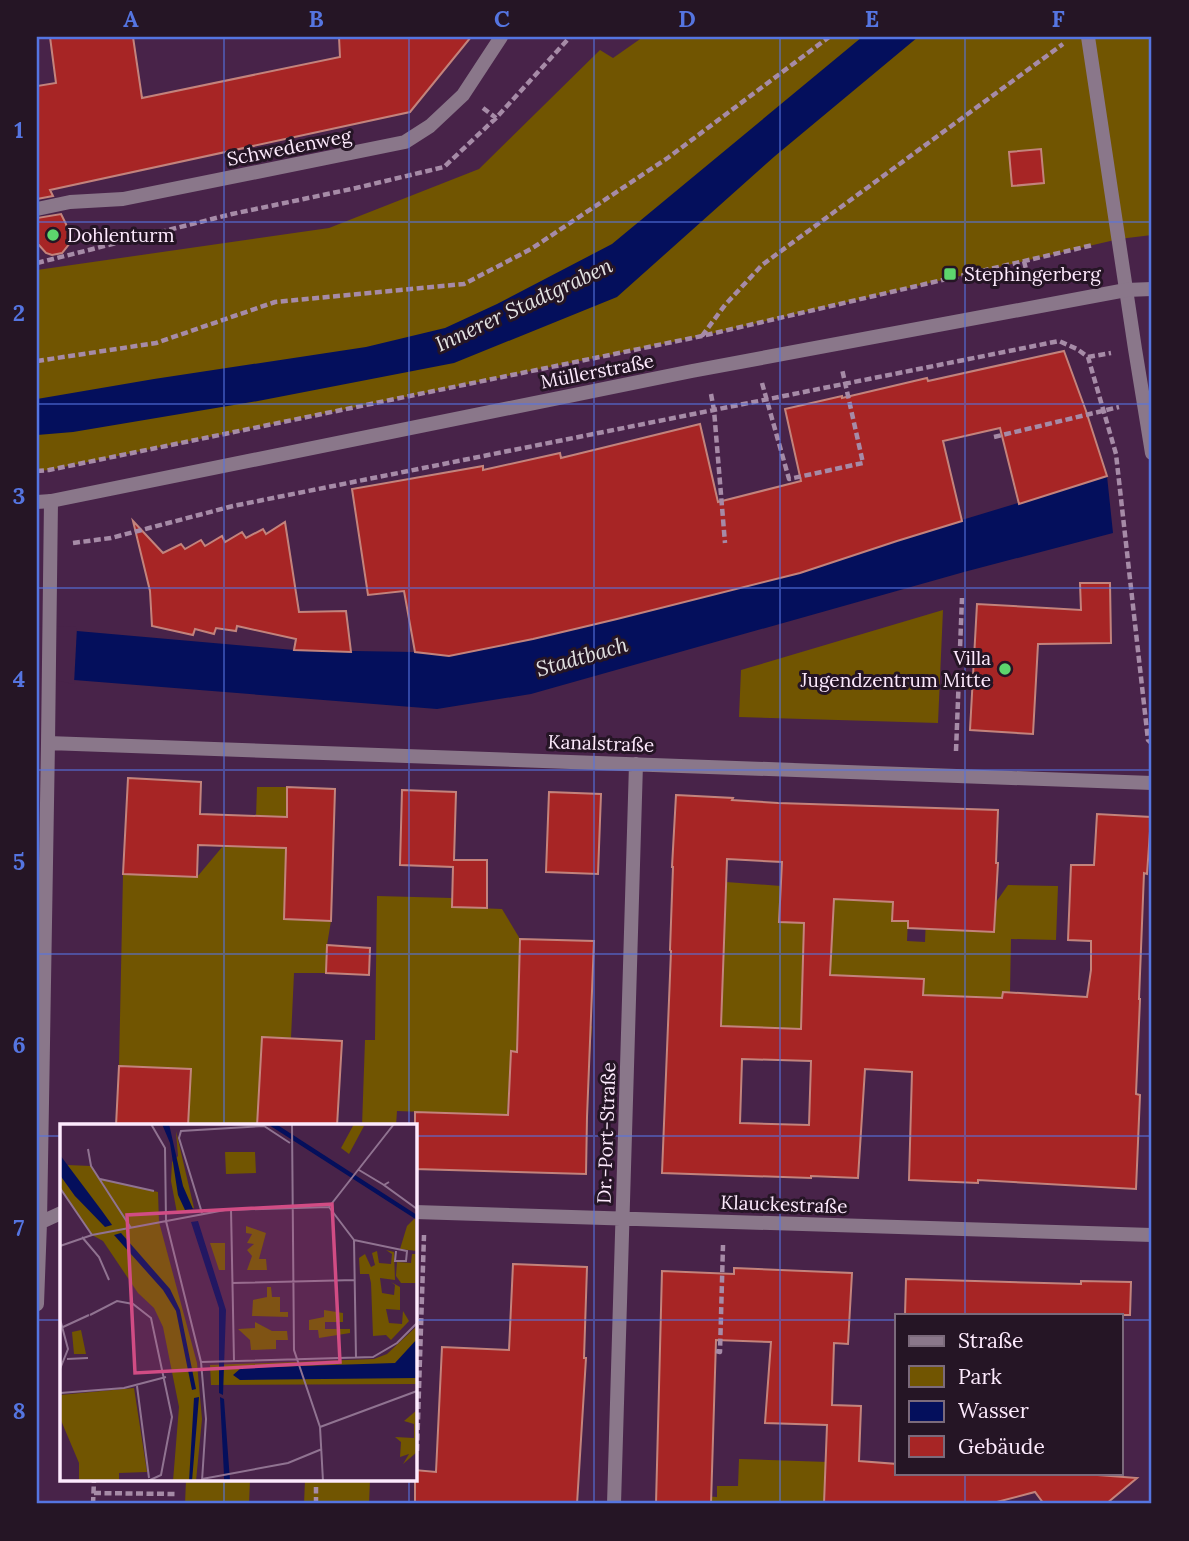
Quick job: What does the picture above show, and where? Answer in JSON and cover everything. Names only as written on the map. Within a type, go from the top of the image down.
[{"type":"street","name":"Schwedenweg","points":[[37,209],[70,202],[123,199],[405,142],[430,127],[463,95],[501,37]]},
{"type":"street","points":[[1088,37],[1152,453]]},
{"type":"street","name":"Müllerstraße","points":[[44,501],[757,359],[1126,290],[1152,289]]},
{"type":"street","points":[[37,1304],[51,593],[51,546],[44,501]]},
{"type":"street","name":"Kanalstraße","points":[[48,743],[1152,783]]},
{"type":"street","name":"Dr.-Port-Straße","points":[[614,1504],[636,764]]},
{"type":"street","name":"Klauckestraße","points":[[420,1212],[1152,1235]]},
{"type":"street","points":[[38,1223],[60,1213]]},
{"type":"path","points":[[37,361],[156,343],[275,302],[464,284],[531,249],[669,157],[829,37]]},
{"type":"path","points":[[702,336],[725,305],[762,265],[1072,37]]},
{"type":"path","points":[[37,471],[702,336],[1119,239]]},
{"type":"path","points":[[51,546],[111,538],[233,506],[1059,341],[1088,357],[1116,454],[1148,740],[1152,744]]},
{"type":"path","points":[[757,359],[789,478],[801,476],[863,463],[836,344]]},
{"type":"path","points":[[707,369],[714,410],[725,543]]},
{"type":"path","points":[[993,437],[1144,401]]},
{"type":"path","points":[[954,775],[962,598]]},
{"type":"path","points":[[417,1451],[421,1328],[420,1212]]},
{"type":"path","points":[[716,1351],[720,1352],[723,1221]]},
{"type":"path","points":[[416,1328],[421,1328]]},
{"type":"path","points":[[93,1504],[94,1482]]},
{"type":"path","points":[[316,1487],[316,1504]]},
{"type":"path","points":[[94,1493],[177,1494]]},
{"type":"green space","points":[[643,37],[1152,37],[1152,235],[1119,239],[702,336],[37,471],[37,270],[329,228],[479,169],[600,50],[613,58]]},
{"type":"green space","points":[[943,610],[938,723],[739,717],[741,670]]},
{"type":"green space","points":[[257,787],[287,787],[284,919],[331,921],[326,973],[294,973],[291,1038],[262,1037],[257,1124],[188,1124],[190,1070],[119,1066],[123,874],[197,877],[223,846],[255,847]]},
{"type":"green space","points":[[726,882],[781,886],[779,922],[832,925],[835,889],[893,902],[892,921],[908,921],[907,941],[925,942],[927,892],[965,930],[994,932],[994,905],[1008,885],[1058,886],[1056,940],[1011,939],[1010,993],[1003,993],[1000,1037],[949,1034],[951,996],[906,994],[801,1029],[721,1026]]},
{"type":"green space","points":[[377,896],[452,898],[452,907],[502,909],[520,939],[518,1023],[592,1026],[590,1055],[511,1051],[507,1115],[397,1111],[396,1124],[362,1124],[365,1040],[375,1040]]},
{"type":"green space","points":[[739,1459],[888,1464],[887,1504],[703,1504],[703,1496],[717,1497],[717,1486],[738,1486]]},
{"type":"green space","points":[[186,1482],[250,1482],[249,1504],[185,1504]]},
{"type":"green space","points":[[305,1482],[370,1482],[369,1504],[304,1504]]},
{"type":"water","name":"Innerer Stadtgraben","points":[[862,37],[918,37],[775,156],[617,297],[454,363],[258,401],[73,432],[37,435],[37,399],[366,347],[445,328],[497,304],[612,244]]},
{"type":"water","name":"Stadtbach","points":[[1107,476],[1113,533],[964,572],[531,694],[437,709],[74,680],[37,674],[37,629],[294,650],[414,652],[448,656],[534,639],[731,590]]},
{"type":"pier","points":[[37,626],[77,627],[74,684],[37,677]]},
{"type":"building","points":[[50,37],[133,37],[142,98],[340,57],[339,37],[471,37],[410,112],[50,190],[53,196],[37,199],[37,86],[56,83]]},
{"type":"building","points":[[1041,149],[1044,183],[1012,186],[1009,152]]},
{"type":"building","name":"Dohlenturm","points":[[61,214],[70,243],[62,253],[52,255],[46,253],[38,244],[37,218]]},
{"type":"building","points":[[1064,351],[1107,476],[1019,504],[1000,428],[943,441],[962,521],[800,573],[533,639],[449,656],[415,652],[404,591],[368,595],[352,489],[483,466],[483,470],[560,453],[561,458],[700,424],[718,502],[801,481],[785,409]]},
{"type":"building","points":[[133,521],[163,553],[181,544],[185,549],[201,540],[205,546],[222,536],[225,542],[242,532],[246,538],[263,529],[266,534],[285,522],[299,612],[346,611],[351,652],[294,650],[296,639],[237,626],[236,631],[216,628],[214,634],[195,629],[193,635],[152,626],[150,591]]},
{"type":"building","name":"Villa Jugendzentrum Mitte","points":[[1080,583],[1110,583],[1111,643],[1038,644],[1033,734],[970,730],[977,604],[1081,610]]},
{"type":"building","points":[[128,778],[201,782],[200,814],[287,817],[287,787],[335,789],[331,921],[284,919],[286,848],[198,845],[197,877],[123,874]]},
{"type":"building","points":[[402,790],[456,792],[454,860],[487,860],[487,908],[452,907],[453,867],[400,865]]},
{"type":"building","points":[[549,792],[601,794],[598,874],[546,872]]},
{"type":"building","points":[[676,795],[778,803],[998,810],[994,932],[908,928],[908,921],[892,921],[893,902],[834,899],[830,975],[924,979],[923,995],[1002,998],[1003,992],[1087,997],[1091,941],[1068,940],[1071,865],[1094,865],[1097,814],[1151,817],[1147,874],[1144,873],[1136,1094],[1140,1095],[1136,1189],[978,1180],[978,1183],[909,1180],[912,1072],[865,1069],[858,1178],[662,1173]],"holes":[[[727,859],[782,862],[779,922],[804,923],[801,1029],[721,1026]],[[742,1059],[811,1061],[809,1125],[740,1123]]]},
{"type":"building","points":[[520,939],[594,941],[586,1174],[416,1169],[415,1112],[508,1115],[511,1051],[517,1052]]},
{"type":"building","points":[[327,945],[370,948],[369,975],[326,973]]},
{"type":"building","points":[[262,1037],[342,1041],[337,1124],[257,1124]]},
{"type":"building","points":[[119,1066],[191,1069],[188,1124],[116,1124]]},
{"type":"building","points":[[513,1264],[587,1267],[586,1358],[577,1504],[415,1504],[416,1470],[436,1472],[442,1347],[509,1350]]},
{"type":"building","points":[[734,1268],[852,1273],[848,1344],[834,1343],[832,1405],[861,1406],[859,1461],[895,1464],[895,1474],[1084,1474],[1137,1478],[1106,1504],[1044,1504],[1035,1492],[989,1504],[824,1504],[827,1425],[765,1423],[771,1342],[716,1340],[711,1504],[656,1504],[662,1271],[734,1274]]},
{"type":"building","points":[[906,1279],[1081,1284],[1081,1281],[1131,1282],[1130,1315],[905,1314]]},
{"type":"place","name":"Dohlenturm","points":[[53,235]]},
{"type":"place","name":"Stephingerberg","points":[[950,274]]},
{"type":"place","name":"Villa Jugendzentrum Mitte","points":[[1005,669]]}]
